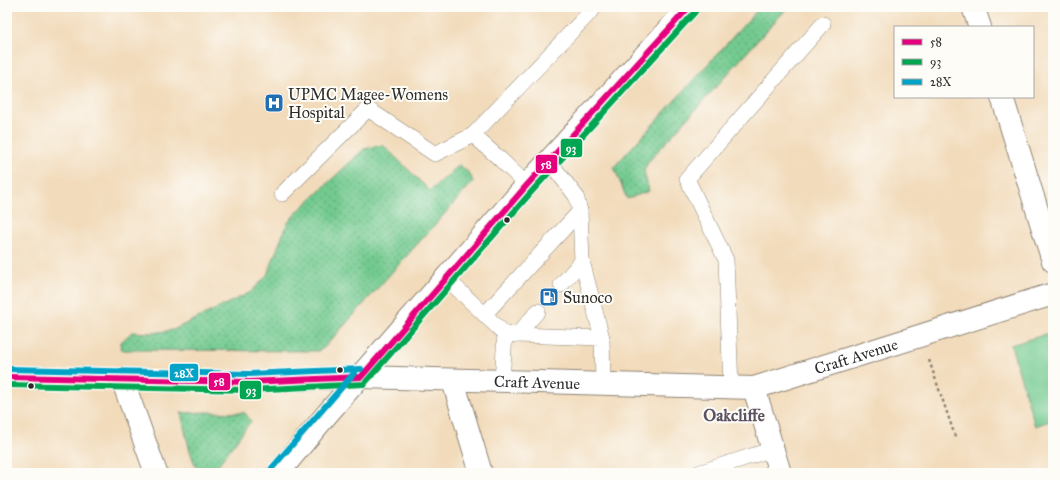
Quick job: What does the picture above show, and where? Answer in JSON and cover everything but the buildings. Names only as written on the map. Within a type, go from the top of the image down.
[{"type":"street","points":[[278,473],[527,185],[690,7]]},
{"type":"street","points":[[974,7],[980,26]]},
{"type":"street","points":[[1002,98],[1053,261]]},
{"type":"street","name":"Craft Avenue","points":[[7,377],[122,378],[249,382],[361,377],[754,388],[1053,294]]},
{"type":"street","points":[[122,378],[156,473]]},
{"type":"street","points":[[453,380],[481,473]]},
{"type":"street","points":[[754,388],[780,473]]},
{"type":"lane","points":[[282,194],[368,109],[435,154],[473,135],[595,7]]},
{"type":"lane","points":[[731,387],[726,260],[687,179],[823,24]]},
{"type":"lane","points":[[473,135],[500,158],[527,185]]},
{"type":"lane","points":[[550,161],[576,196],[580,212],[582,262],[602,338],[603,384]]},
{"type":"lane","points":[[485,314],[580,212]]},
{"type":"lane","points":[[561,285],[582,262]]},
{"type":"lane","points":[[446,278],[485,314],[511,334],[602,338]]},
{"type":"lane","points":[[502,382],[511,334],[538,310]]},
{"type":"lane","points":[[698,473],[773,449]]},
{"type":"path","points":[[929,359],[956,439]]},
{"type":"green space","points":[[760,7],[788,7],[648,162],[644,171],[649,191],[627,199],[614,167]]},
{"type":"green space","points":[[383,145],[430,191],[459,165],[470,174],[473,182],[324,348],[318,351],[124,350],[120,348],[121,342],[132,332],[153,333],[173,330],[251,292],[267,275],[287,224],[296,213],[364,149]]},
{"type":"green space","points":[[1053,332],[1053,420],[1035,426],[1011,345]]},
{"type":"green space","points":[[181,413],[245,413],[251,421],[212,473],[204,473],[200,472],[194,462]]},
{"type":"transit line","name":"58","points":[[7,377],[249,382],[361,377],[527,185],[689,7]]},
{"type":"transit line","name":"93","points":[[7,385],[249,390],[364,384],[533,190],[695,12]]},
{"type":"transit line","name":"28X","points":[[7,369],[249,374],[361,369]]},
{"type":"transit line","name":"28X","points":[[272,468],[355,372]]},
{"type":"place","name":"UPMC Magee-Womens Hospital","points":[[274,103]]},
{"type":"place","name":"Sunoco","points":[[549,297]]},
{"type":"district","name":"Oakcliffe","points":[[734,415]]}]
